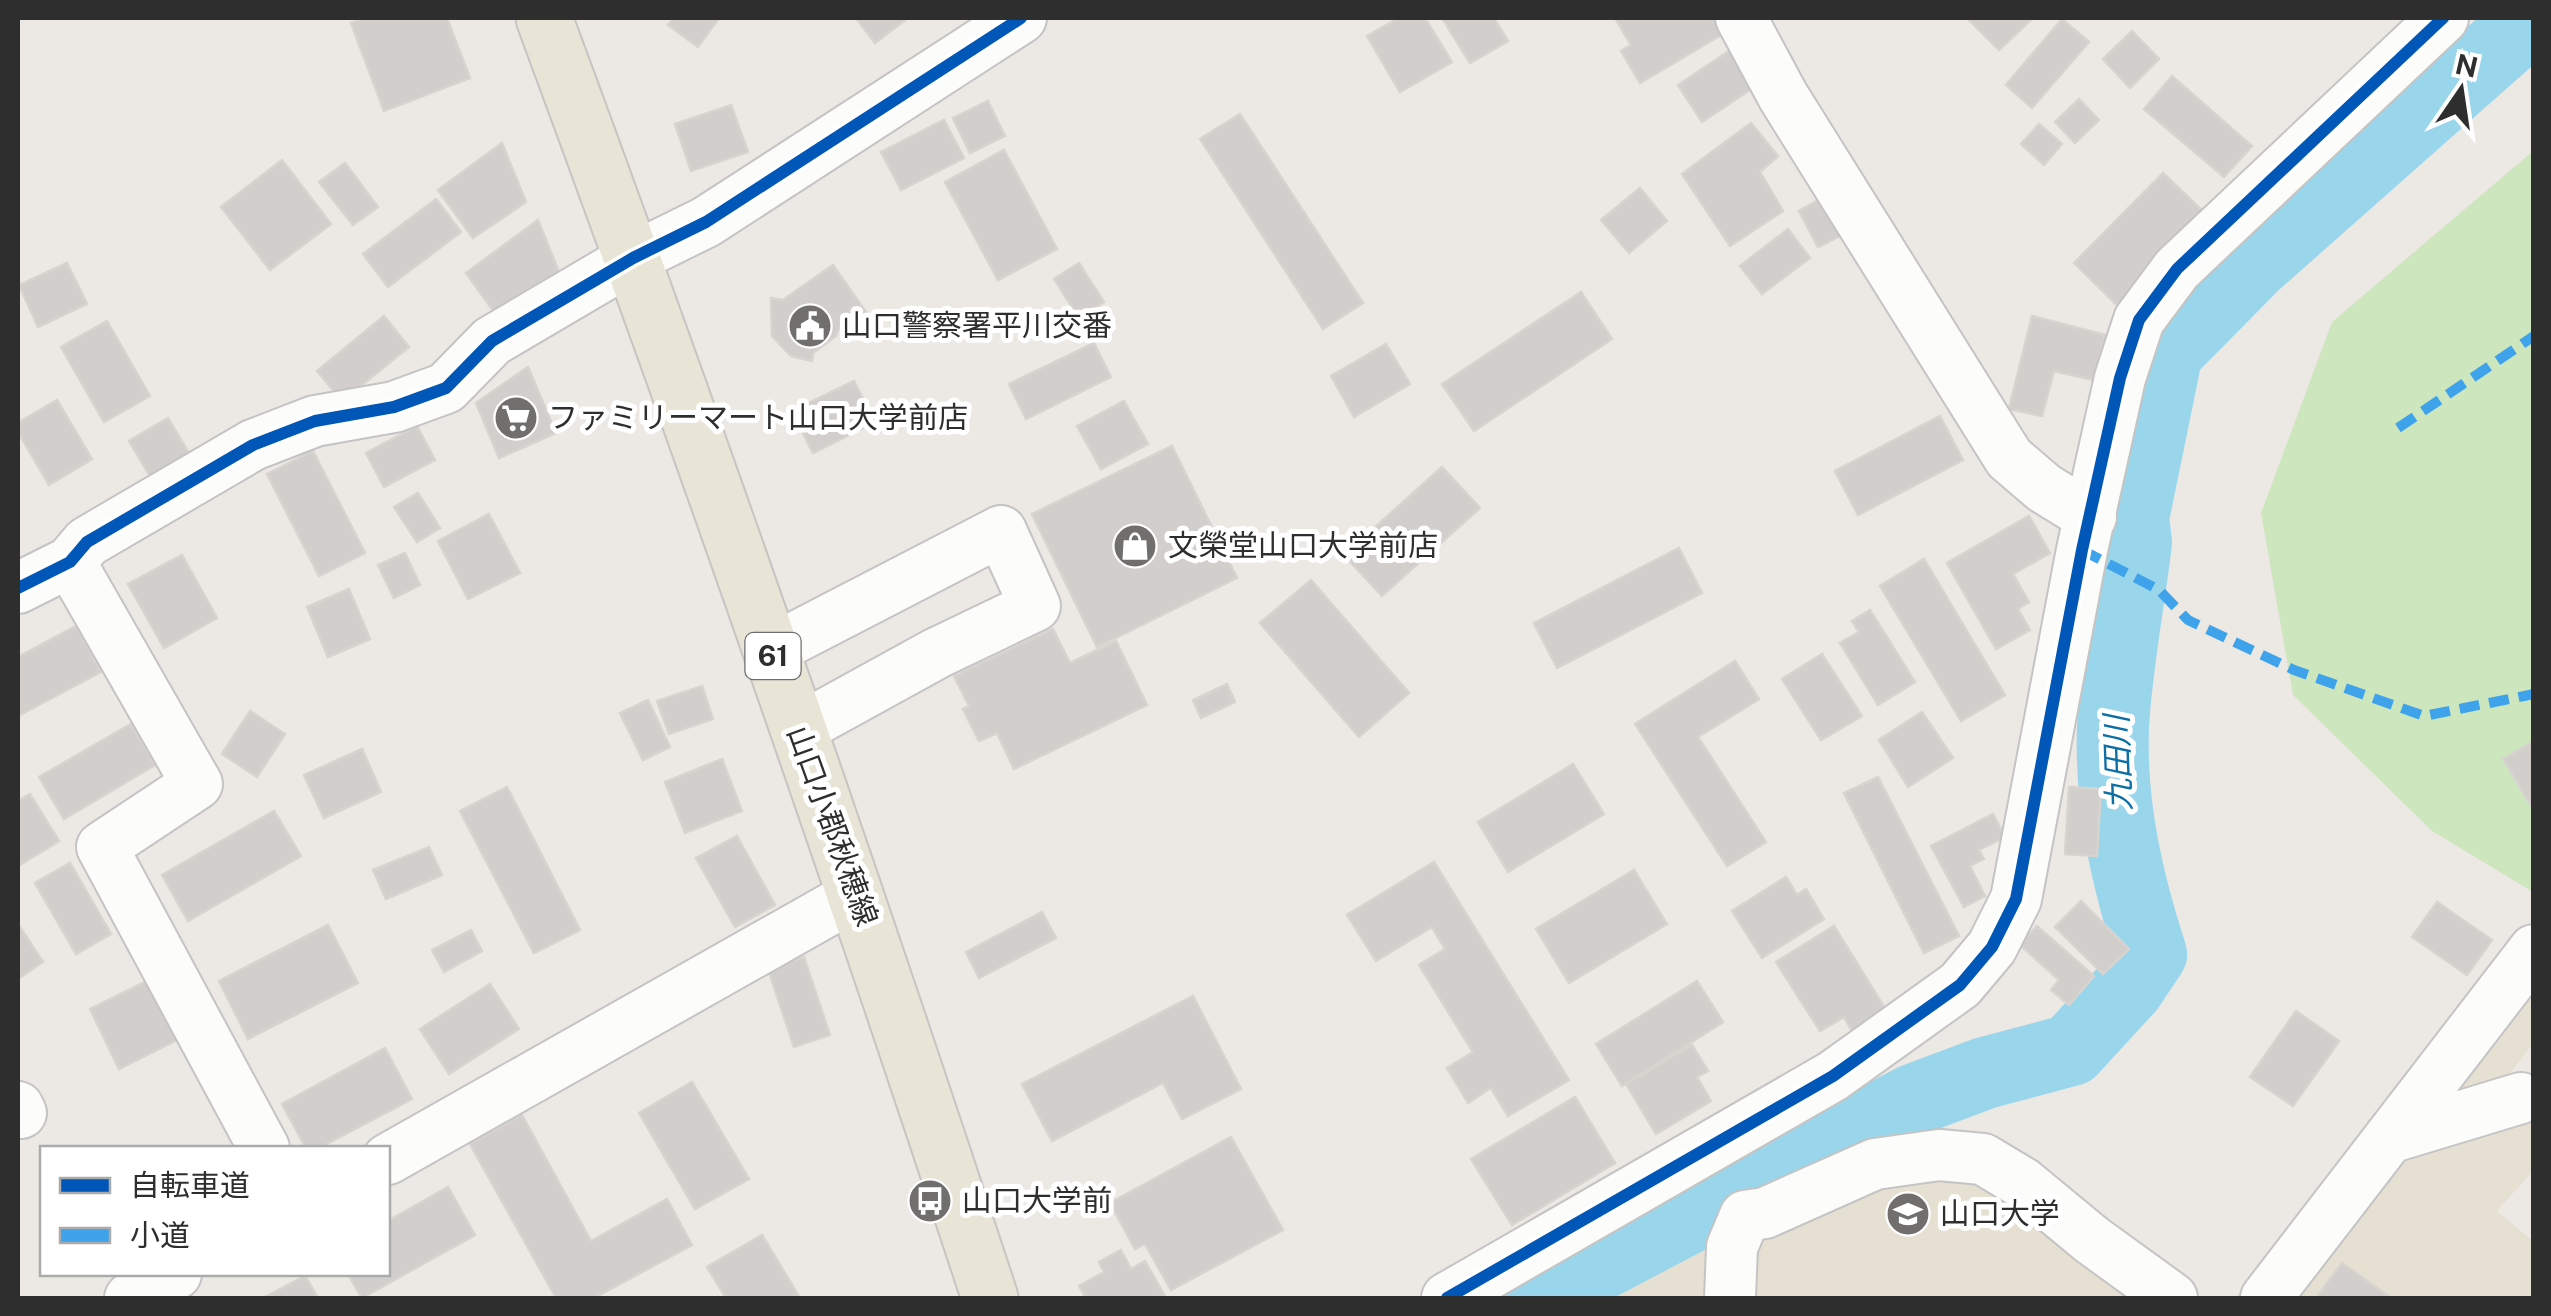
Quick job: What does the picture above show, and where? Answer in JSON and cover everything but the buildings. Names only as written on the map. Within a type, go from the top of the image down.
[{"type":"main road","name":"山口小郡秋穂線","points":[[544,18],[633,258],[857,894],[990,1298]]},
{"type":"street","points":[[18,588],[70,562],[87,542],[253,445],[314,421],[394,407],[446,388],[492,341],[633,258],[706,222],[1021,18]]},
{"type":"street","points":[[1741,18],[1783,96],[2009,458],[2044,488],[2091,517]]},
{"type":"street","points":[[1447,1298],[1833,1076],[1960,985],[1992,948],[2016,899],[2120,378],[2139,320],[2176,270],[2443,18]]},
{"type":"street","points":[[771,650],[1001,531],[1035,606],[937,653],[797,730]]},
{"type":"street","points":[[70,562],[197,784],[102,846],[263,1146]]},
{"type":"street","points":[[390,1158],[857,894]]},
{"type":"street","points":[[2266,1298],[2534,950]]},
{"type":"street","points":[[2389,1138],[2521,1098]]},
{"type":"street","points":[[1706,1151],[1745,1216]]},
{"type":"street","points":[[1745,1216],[1765,1213],[1875,1164],[1939,1156],[1983,1160],[2024,1183],[2092,1240],[2172,1298]]},
{"type":"street","points":[[1730,1298],[1732,1247],[1745,1216]]},
{"type":"street","points":[[130,1298],[172,1276]]},
{"type":"shaded area","points":[[2533,985],[2533,1044],[2472,1122],[2533,1103],[2533,1171],[2497,1211],[2533,1241],[2533,1298],[2234,1298]]},
{"type":"shaded area","name":"山口大学","points":[[1932,1122],[1967,1139],[2201,1298],[1580,1298],[1669,1247]]},
{"type":"green space","points":[[2533,151],[2533,892],[2432,831],[2293,695],[2261,513],[2332,322]]},
{"type":"waterway","name":"九田川","points":[[1536,1298],[1913,1100],[1985,1073],[2071,1050],[2129,987],[2151,954],[2122,842],[2114,785],[2113,727],[2136,542],[2133,518],[2167,352],[2255,263],[2532,18]]},
{"type":"marked path","points":[[2398,428],[2534,336]]},
{"type":"marked path","points":[[2082,550],[2159,590],[2188,620],[2294,670],[2424,716],[2534,694]]},
{"type":"cycle path","points":[[18,588],[70,562],[87,542],[253,445],[315,421],[394,407],[446,388],[492,341],[633,258],[706,222],[1021,18]]},
{"type":"cycle path","points":[[1447,1298],[1833,1076],[1960,985],[1992,947],[2016,899],[2082,550],[2120,378],[2139,320],[2177,269],[2443,18]]},
{"type":"place","name":"山口警察署平川交番","points":[[810,326]]},
{"type":"place","name":"ファミリーマート山口大学前店","points":[[516,418]]},
{"type":"place","name":"文榮堂山口大学前店","points":[[1135,546]]},
{"type":"place","name":"山口大学前","points":[[930,1201]]},
{"type":"place","name":"山口大学","points":[[1908,1214]]}]
